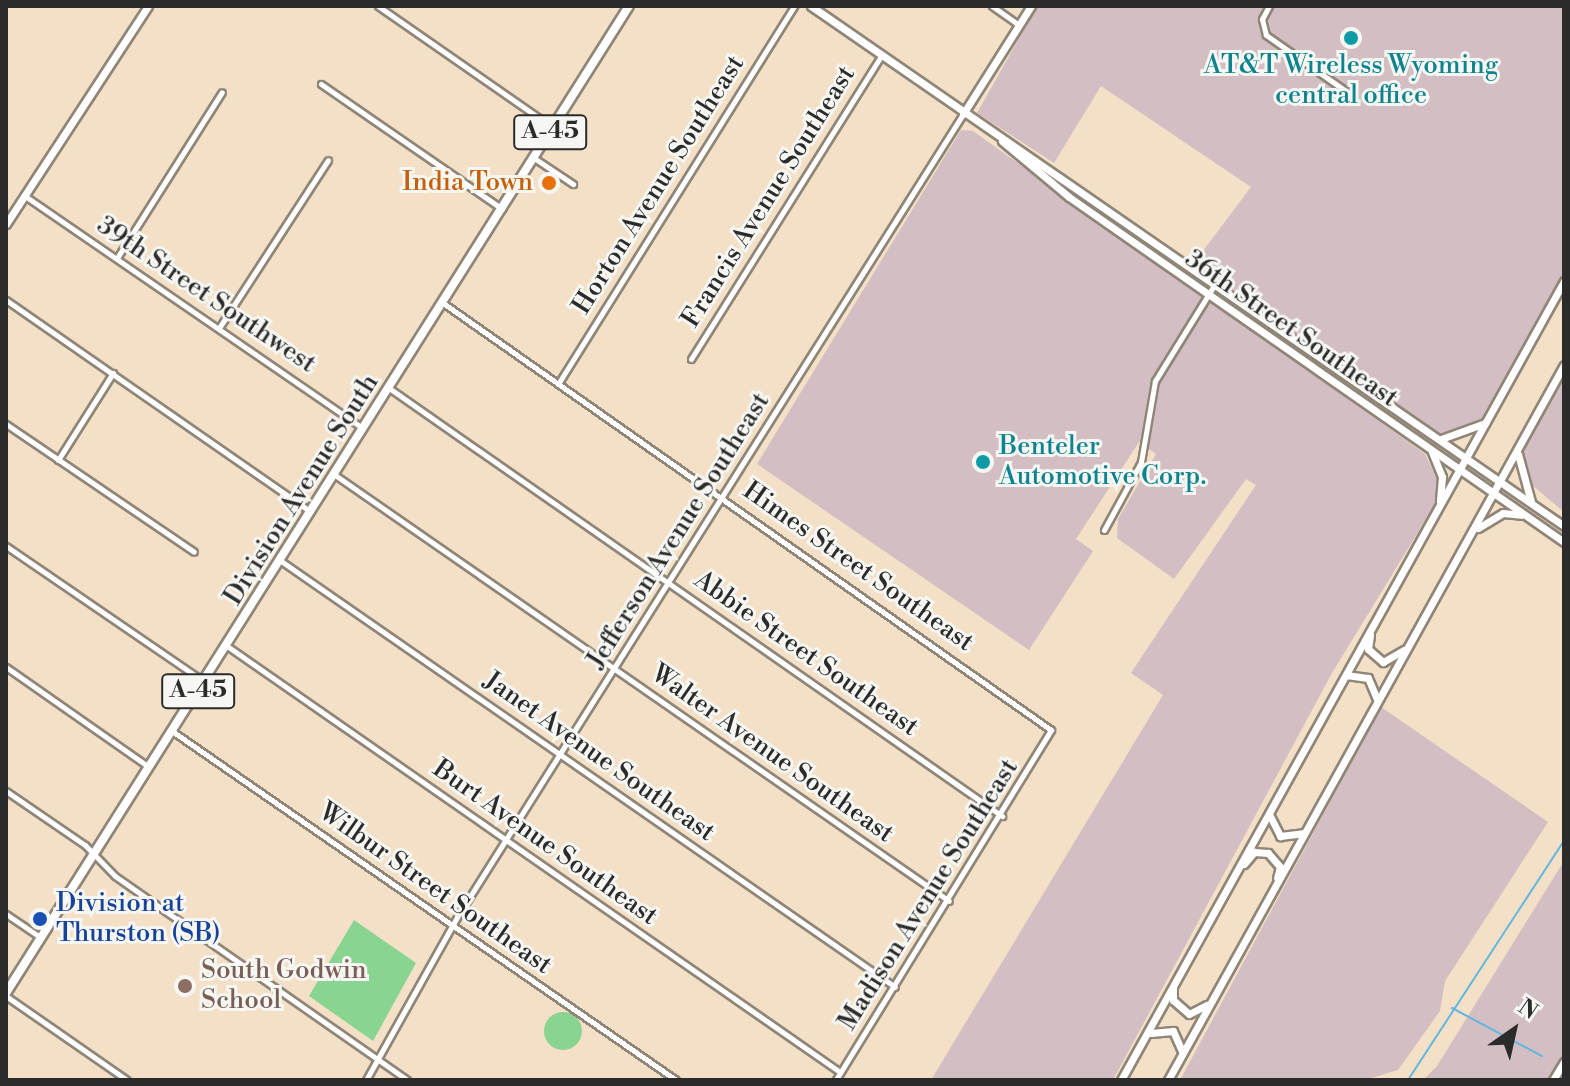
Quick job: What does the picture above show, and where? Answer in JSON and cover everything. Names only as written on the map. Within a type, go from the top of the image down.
[{"type":"main road","name":"Division Avenue South","points":[[6,994],[629,6]]},
{"type":"street","points":[[6,224],[148,6]]},
{"type":"street","points":[[378,6],[553,127]]},
{"type":"street","name":"Horton Avenue Southeast","points":[[558,384],[794,6]]},
{"type":"street","name":"36th Street Southeast","points":[[811,6],[1002,141],[1026,166],[1564,542]]},
{"type":"street","points":[[992,6],[1019,25]]},
{"type":"street","name":"Jefferson Avenue Southeast","points":[[366,1080],[452,925],[1031,6]]},
{"type":"street","points":[[1269,6],[1262,19],[1266,35],[1350,94]]},
{"type":"street","name":"Francis Avenue Southeast","points":[[691,359],[881,56]]},
{"type":"street","points":[[321,84],[503,209]]},
{"type":"street","points":[[117,258],[222,92]]},
{"type":"street","name":"36th Street Southeast","points":[[1002,141],[1026,149],[1564,526]]},
{"type":"street","points":[[534,158],[573,184]]},
{"type":"street","points":[[219,328],[328,160]]},
{"type":"street","name":"39th Street Southwest","points":[[25,195],[364,428]]},
{"type":"street","points":[[1121,1080],[1564,281]]},
{"type":"street","points":[[1104,530],[1141,462],[1153,385],[1216,283]]},
{"type":"street","points":[[6,300],[311,512]]},
{"type":"street","name":"Himes Street Southeast","points":[[443,303],[1051,730]]},
{"type":"street","points":[[1168,1080],[1564,365]]},
{"type":"street","points":[[58,460],[113,373]]},
{"type":"street","name":"Abbie Street Southeast","points":[[389,388],[1002,816]]},
{"type":"street","points":[[1438,439],[1461,437],[1486,422]]},
{"type":"street","points":[[6,424],[194,552]]},
{"type":"street","points":[[1431,450],[1443,484],[1438,508]]},
{"type":"street","points":[[1518,451],[1519,479],[1532,504]]},
{"type":"street","name":"Walter Avenue Southeast","points":[[335,475],[949,902]]},
{"type":"street","points":[[1473,532],[1503,513],[1524,515]]},
{"type":"street","points":[[6,546],[204,682]]},
{"type":"street","name":"Janet Avenue Southeast","points":[[281,561],[895,987]]},
{"type":"street","points":[[1371,629],[1368,649],[1383,662],[1409,647]]},
{"type":"street","name":"Burt Avenue Southeast","points":[[227,646],[841,1072]]},
{"type":"street","points":[[6,667],[149,767]]},
{"type":"street","points":[[1346,675],[1375,684],[1377,705]]},
{"type":"street","name":"Madison Avenue Southeast","points":[[836,1080],[1002,816],[1051,730]]},
{"type":"street","name":"Wilbur Street Southeast","points":[[172,731],[676,1080]]},
{"type":"street","points":[[6,791],[407,1080]]},
{"type":"street","points":[[1269,812],[1280,836],[1292,840],[1305,831]]},
{"type":"street","points":[[1236,872],[1254,852],[1268,853],[1280,867],[1273,891]]},
{"type":"street","points":[[6,914],[41,937]]},
{"type":"street","points":[[1174,987],[1173,1000],[1189,1014],[1213,1000]]},
{"type":"street","points":[[6,994],[127,1080]]},
{"type":"street","points":[[1147,1036],[1173,1031],[1183,1044],[1181,1057]]},
{"type":"street","points":[[1553,1080],[1562,1068]]},
{"type":"shaded area","points":[[1037,6],[1564,6],[1564,271],[1482,421],[1454,435],[1436,432],[1194,263],[1251,187],[1101,86],[1054,163],[977,113]]},
{"type":"shaded area","points":[[961,130],[973,131],[1425,454],[1439,483],[1434,506],[1332,673],[1113,1080],[931,1080],[1163,695],[1131,673],[1256,485],[1246,479],[1174,579],[1117,538],[1118,519],[1156,454],[1139,442],[1076,539],[1093,551],[1029,650],[757,464]]},
{"type":"shaded area","points":[[1564,376],[1564,512],[1520,475],[1522,451]]},
{"type":"shaded area","points":[[1381,707],[1548,822],[1445,981],[1440,1011],[1398,1070],[1365,1080],[1180,1080]]},
{"type":"shaded area","points":[[1564,861],[1564,1080],[1423,1080],[1437,1066]]},
{"type":"green space","points":[[354,920],[416,963],[373,1041],[309,996]]},
{"type":"green space","points":[[563,1012],[576,1018],[582,1031],[576,1044],[563,1050],[550,1044],[544,1031],[550,1018]]},
{"type":"waterway","points":[[1408,1080],[1564,841]]},
{"type":"waterway","points":[[1452,1008],[1542,1056]]},
{"type":"place","name":"AT&T Wireless Wyoming central office","points":[[1351,38]]},
{"type":"place","name":"India Town","points":[[549,183]]},
{"type":"place","name":"Benteler Automotive Corp.","points":[[983,462]]},
{"type":"place","name":"Division at Thurston (SB)","points":[[40,919]]},
{"type":"place","name":"South Godwin School","points":[[185,986]]}]
